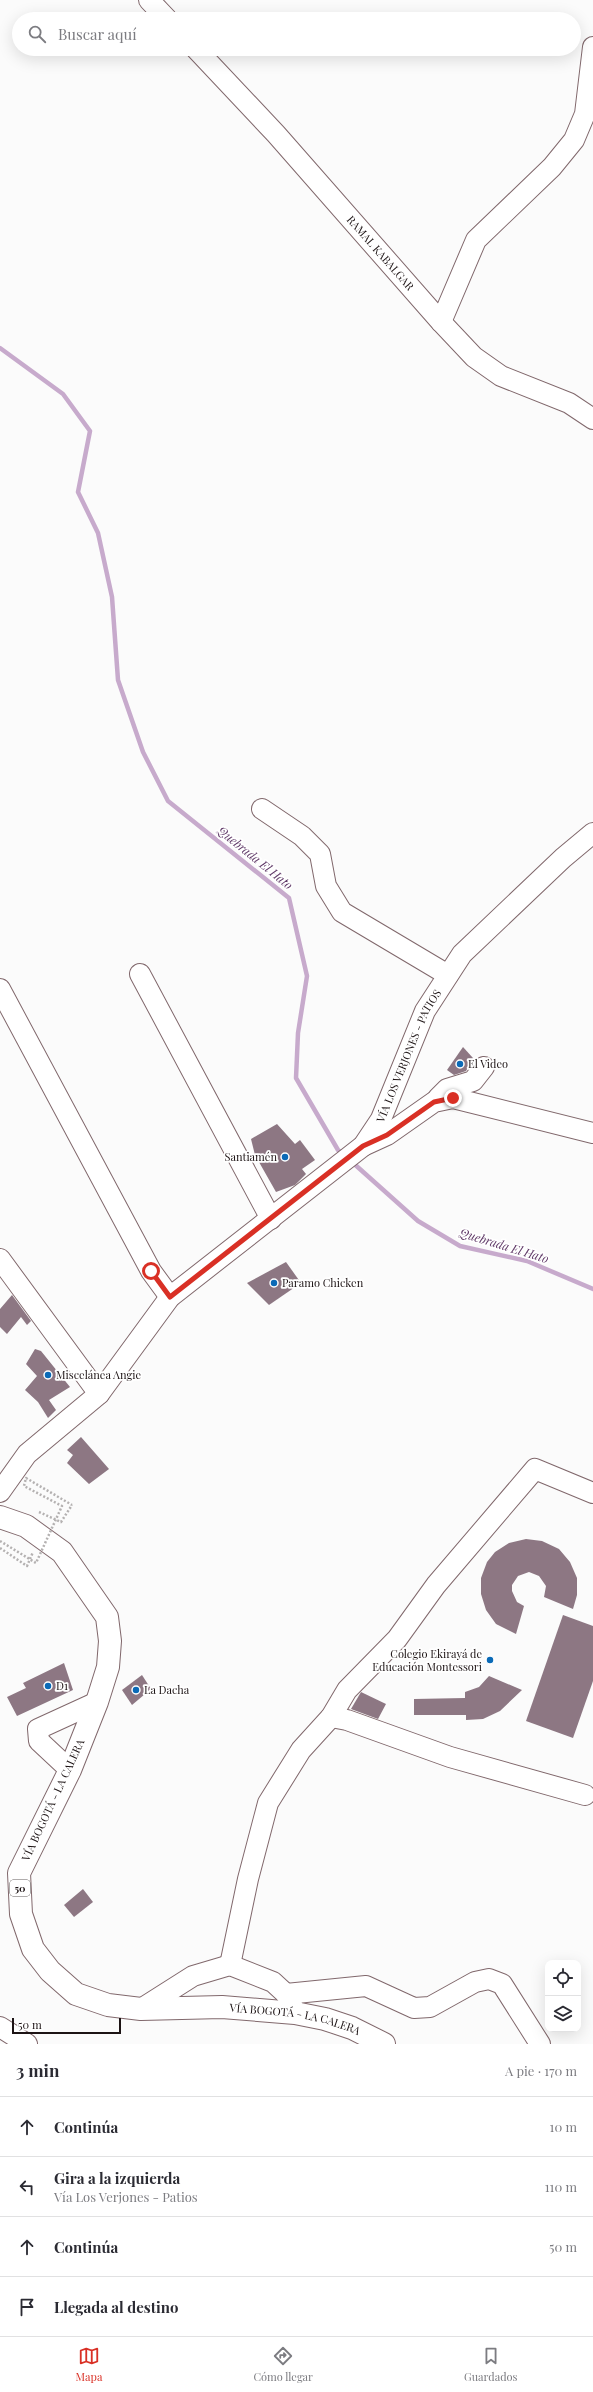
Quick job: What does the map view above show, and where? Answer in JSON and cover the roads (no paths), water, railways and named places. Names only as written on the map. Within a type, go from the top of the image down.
[{"type":"main road","name":"VÍA BOGOTÁ - LA CALERA","points":[[0,1516],[26,1526],[62,1552],[107,1617],[110,1641],[108,1668],[97,1702],[70,1770],[19,1873],[21,1914],[33,1948],[50,1971],[76,1994],[108,2005],[141,2009],[222,2007],[291,2003],[325,2019],[352,2028],[384,2044]]},
{"type":"street","points":[[149,0],[160,12]]},
{"type":"street","points":[[441,322],[476,240],[552,167],[574,140],[585,114],[593,47]]},
{"type":"street","name":"RAMAL KABALGAR","points":[[203,56],[276,134],[441,322],[474,356],[501,376],[569,403],[593,419]]},
{"type":"street","points":[[262,809],[302,836],[320,854],[326,886],[342,912],[448,976]]},
{"type":"street","name":"VÍA LOS VERJONES - PATIOS","points":[[0,1492],[27,1454],[99,1394],[170,1297],[353,1154],[381,1119],[425,1011],[462,954],[563,858],[593,833]]},
{"type":"street","points":[[140,974],[271,1219]]},
{"type":"street","points":[[0,989],[151,1271],[170,1297]]},
{"type":"street","points":[[353,1154],[387,1135],[434,1102],[447,1089],[473,1081],[484,1067]]},
{"type":"street","points":[[434,1102],[453,1098],[593,1133]]},
{"type":"street","points":[[0,1259],[99,1394]]},
{"type":"street","points":[[230,1965],[248,1878],[268,1803],[301,1750],[331,1717],[346,1690],[397,1639],[436,1585],[534,1469],[593,1493]]},
{"type":"street","points":[[70,1770],[38,1741],[38,1729],[97,1702]]},
{"type":"street","points":[[331,1717],[347,1720],[450,1757],[585,1795]]},
{"type":"street","points":[[141,2009],[193,1976],[230,1965],[273,1982],[291,2003],[366,1986],[414,2008],[430,2007],[475,1982],[489,1979],[502,1984],[540,2044]]},
{"type":"street","points":[[0,2027],[27,2044]]},
{"type":"waterway","name":"Quebrada El Hato","points":[[0,348],[63,394],[90,431],[78,492],[98,533],[112,597],[118,680],[143,752],[168,801],[289,898],[307,976],[298,1033],[296,1078],[338,1150],[344,1155]]},
{"type":"waterway","name":"Quebrada El Hato","points":[[352,1162],[418,1221],[460,1246],[527,1261],[593,1289]]},
{"type":"place","name":"El Video","points":[[460,1064]]},
{"type":"place","name":"Santiamén","points":[[285,1157]]},
{"type":"place","name":"Paramo Chicken","points":[[274,1283]]},
{"type":"place","name":"Miscelánea Angie","points":[[48,1375]]},
{"type":"place","name":"Colegio Ekirayá de Educación Montessori","points":[[490,1660]]},
{"type":"place","name":"D1","points":[[48,1686]]},
{"type":"place","name":"La Dacha","points":[[136,1690]]}]
